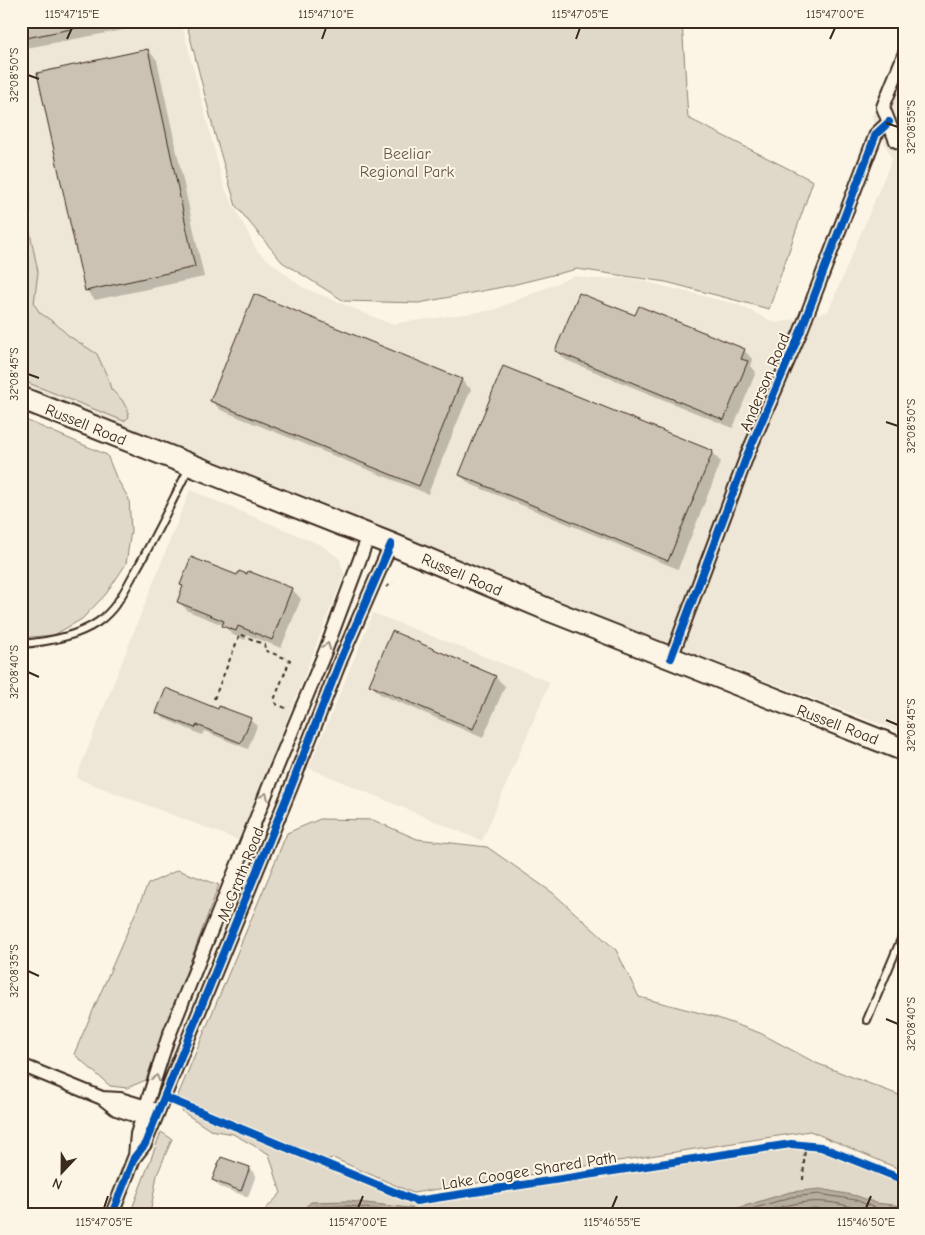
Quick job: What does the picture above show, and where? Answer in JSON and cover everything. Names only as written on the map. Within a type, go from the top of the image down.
[{"type":"main road","name":"Russell Road","points":[[21,398],[392,544],[549,610],[904,750]]},
{"type":"street","points":[[904,55],[883,107],[896,141],[904,144]]},
{"type":"street","name":"Anderson Road","points":[[670,658],[748,453],[800,333],[876,134],[889,122]]},
{"type":"street","name":"McGrath Road","points":[[112,1214],[134,1158],[145,1144],[168,1038],[325,652],[369,535]]},
{"type":"street","name":"McGrath Road","points":[[150,1115],[291,787],[338,668],[392,544]]},
{"type":"street","points":[[21,1066],[102,1098],[116,1109],[150,1115]]},
{"type":"lane","points":[[21,644],[49,642],[79,631],[97,622],[117,604],[148,551],[191,465]]},
{"type":"lane","points":[[867,1020],[904,932]]},
{"type":"path","points":[[214,699],[240,634],[266,645],[264,650],[290,660],[274,700],[276,704],[286,709],[290,708]]},
{"type":"path","points":[[803,1180],[805,1145]]},
{"type":"shaded area","points":[[21,21],[181,21],[224,187],[257,251],[302,287],[391,324],[494,310],[574,276],[594,279],[630,278],[736,304],[776,323],[828,312],[892,159],[872,116],[904,35],[904,733],[628,628],[21,384]]},
{"type":"shaded area","points":[[190,490],[321,545],[339,558],[344,574],[238,840],[76,778]]},
{"type":"shaded area","points":[[373,613],[550,682],[482,841],[309,768]]},
{"type":"green space","name":"Beeliar Regional Park","points":[[186,21],[682,21],[688,118],[813,181],[769,309],[666,282],[577,269],[508,286],[419,303],[344,301],[282,262],[236,206],[215,135]]},
{"type":"green space","points":[[21,145],[30,193],[30,214],[21,233]]},
{"type":"green space","points":[[28,223],[38,272],[34,304],[40,313],[69,336],[97,354],[111,389],[122,400],[127,409],[129,417],[124,421],[21,380],[21,237]]},
{"type":"green space","points":[[21,418],[107,455],[116,477],[129,499],[131,531],[126,564],[106,594],[82,619],[54,635],[21,638]]},
{"type":"green space","points":[[320,819],[373,820],[417,839],[487,847],[553,893],[616,950],[639,997],[712,1016],[760,1033],[816,1063],[904,1097],[904,1171],[810,1131],[413,1193],[333,1158],[312,1163],[413,1203],[791,1146],[819,1149],[904,1184],[904,1214],[261,1214],[281,1193],[269,1154],[233,1134],[210,1130],[183,1112],[176,1100],[287,833]]},
{"type":"green space","points":[[178,870],[219,885],[146,1080],[127,1088],[110,1086],[74,1054],[148,884]]},
{"type":"green space","points":[[161,1132],[172,1139],[157,1175],[150,1214],[130,1214]]},
{"type":"water","points":[[820,1189],[857,1196],[876,1203],[902,1206],[904,1214],[719,1214],[790,1192]]},
{"type":"water","points":[[349,1201],[417,1209],[424,1214],[298,1214],[311,1202]]},
{"type":"building","points":[[21,21],[86,21],[86,26],[21,39]]},
{"type":"building","points":[[148,49],[195,267],[85,291],[37,73]]},
{"type":"building","points":[[579,293],[635,315],[639,306],[745,349],[741,359],[748,361],[724,420],[555,351]]},
{"type":"building","points":[[254,294],[462,379],[419,486],[210,401]]},
{"type":"building","points":[[503,366],[713,451],[668,561],[459,475]]},
{"type":"building","points":[[191,557],[237,575],[239,571],[247,574],[248,571],[292,588],[272,640],[238,626],[236,631],[222,626],[224,621],[177,602],[183,586],[180,585]]},
{"type":"building","points":[[392,631],[496,676],[473,729],[369,685]]},
{"type":"building","points":[[166,688],[218,709],[219,706],[251,718],[241,743],[197,725],[195,728],[156,713]]},
{"type":"building","points":[[221,1157],[250,1167],[241,1191],[212,1180]]},
{"type":"cycle path","points":[[671,658],[748,453],[800,333],[876,134],[889,122]]},
{"type":"cycle path","points":[[112,1214],[134,1158],[145,1144],[291,787],[341,659],[391,544]]},
{"type":"cycle path","name":"Lake Coogee Shared Path","points":[[169,1099],[416,1201],[791,1144],[821,1147],[904,1180]]}]
